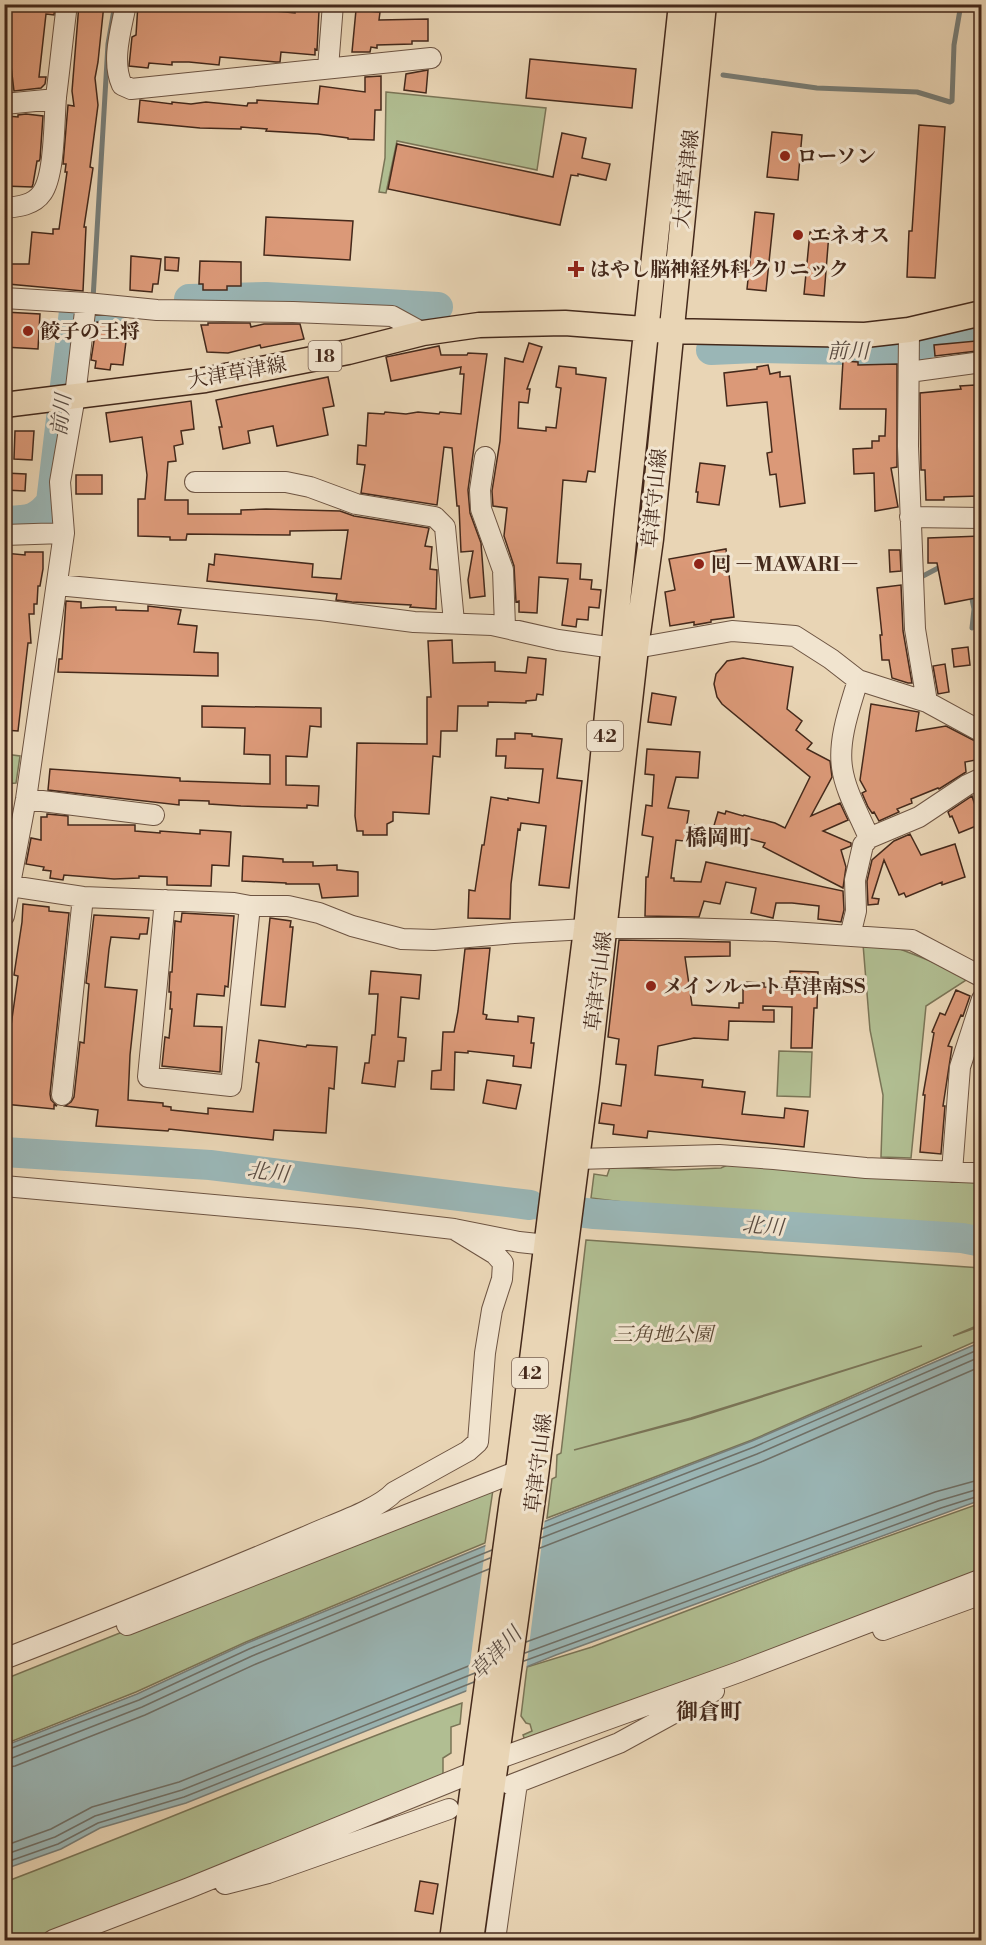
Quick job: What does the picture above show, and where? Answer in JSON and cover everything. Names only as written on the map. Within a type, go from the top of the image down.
[{"type":"main road","name":"大津草津線","points":[[658,329],[681,4]]},
{"type":"main road","name":"大津草津線","points":[[658,329],[704,4]]},
{"type":"main road","points":[[658,329],[865,335],[909,330],[981,313]]},
{"type":"main road","name":"大津草津線","points":[[4,405],[205,380],[348,352],[423,333],[479,324],[565,323],[658,329]]},
{"type":"main road","name":"草津守山線","points":[[471,1941],[503,1748],[523,1495],[518,1471],[572,1149],[625,648],[651,538],[658,329]]},
{"type":"main road","name":"草津守山線","points":[[452,1941],[478,1741],[523,1495],[556,1244]]},
{"type":"street","points":[[4,208],[22,206],[34,201],[42,194],[52,155],[67,4]]},
{"type":"street","points":[[126,4],[119,40],[117,74],[122,85],[130,89],[431,58]]},
{"type":"street","points":[[328,68],[333,4]]},
{"type":"street","points":[[4,104],[56,99]]},
{"type":"street","points":[[4,298],[157,310],[282,311],[392,316],[423,333]]},
{"type":"street","points":[[4,916],[7,886],[26,799],[64,533],[60,482],[75,396],[86,303]]},
{"type":"street","points":[[909,330],[910,517],[915,629],[927,702]]},
{"type":"street","points":[[909,372],[981,362]]},
{"type":"street","points":[[485,457],[480,490],[481,510],[503,570],[505,627]]},
{"type":"street","points":[[195,482],[286,482],[310,487],[356,504],[435,517],[445,527],[454,622]]},
{"type":"street","points":[[910,517],[981,518]]},
{"type":"street","points":[[4,535],[64,533]]},
{"type":"street","points":[[57,585],[321,610],[414,622],[454,622],[505,627],[558,640],[625,648],[732,631],[795,636],[858,680],[927,702],[981,732]]},
{"type":"street","points":[[858,680],[846,723],[842,746],[842,768],[869,838]]},
{"type":"street","points":[[850,936],[856,911],[855,880],[863,845],[869,838],[919,817],[981,778]]},
{"type":"street","points":[[26,799],[154,815]]},
{"type":"street","points":[[7,886],[83,897],[288,906],[320,913],[352,926],[402,939],[434,940],[596,929],[776,931],[912,940],[981,977]]},
{"type":"street","points":[[62,1095],[83,897]]},
{"type":"street","points":[[165,900],[148,1077],[231,1086],[250,906]]},
{"type":"street","points":[[952,1172],[960,1067],[981,999]]},
{"type":"street","points":[[572,1149],[719,1155],[866,1168],[981,1173]]},
{"type":"street","points":[[4,1186],[359,1218],[454,1229],[519,1242],[556,1244]]},
{"type":"street","points":[[4,1673],[339,1532],[387,1500],[394,1492],[468,1451],[478,1442],[485,1353],[492,1310],[502,1279],[503,1263],[495,1254],[454,1229]]},
{"type":"street","points":[[4,1659],[249,1561],[518,1471]]},
{"type":"street","points":[[503,1748],[739,1672],[981,1579]]},
{"type":"street","points":[[503,1748],[530,1758],[981,1594]]},
{"type":"street","points":[[495,1941],[514,1784],[619,1743],[714,1691]]},
{"type":"street","points":[[84,1941],[234,1881],[473,1777]]},
{"type":"street","points":[[53,1941],[473,1777]]},
{"type":"street","points":[[234,1881],[268,1873],[449,1809]]},
{"type":"green space","points":[[386,92],[546,108],[537,170],[397,141],[386,193],[379,192],[385,158]]},
{"type":"green space","points":[[5,754],[20,756],[16,783],[5,784]]},
{"type":"green space","points":[[863,944],[900,949],[971,977],[926,1006],[911,1158],[881,1157],[883,1095],[870,1030]]},
{"type":"green space","points":[[779,1051],[812,1052],[810,1097],[777,1096]]},
{"type":"green space","points":[[734,1162],[981,1180],[981,1234],[918,1229],[900,1225],[654,1206],[591,1198],[594,1174],[607,1176],[610,1167],[674,1170],[721,1168]]},
{"type":"green space","name":"三角地公園","points":[[586,1240],[981,1268],[981,1324],[953,1336],[981,1326],[981,1339],[752,1440],[547,1518],[552,1479],[556,1477],[557,1455],[561,1453]],"holes":[[[922,1346],[692,1419],[574,1450],[691,1418]]]},
{"type":"green space","points":[[494,1483],[485,1543],[246,1642],[136,1692],[5,1744],[5,1679]]},
{"type":"green space","points":[[981,1503],[981,1572],[526,1743],[523,1735],[532,1731],[530,1724],[526,1723],[521,1716],[527,1667],[592,1647],[799,1568]]},
{"type":"green space","points":[[462,1703],[460,1724],[451,1727],[451,1753],[443,1758],[443,1776],[75,1928],[40,1940],[5,1940],[5,1882],[347,1746]]},
{"type":"water","name":"草津川","points":[[981,1342],[981,1500],[556,1655],[186,1803],[100,1828],[61,1849],[5,1869],[4,1746],[137,1694],[247,1643],[563,1514],[752,1441]]},
{"type":"pier","points":[[545,1518],[526,1670],[466,1694],[486,1542]]},
{"type":"building","points":[[4,4],[55,4],[54,15],[46,14],[39,77],[46,77],[45,84],[41,88],[14,91],[11,66],[4,65]]},
{"type":"building","points":[[79,4],[104,4],[95,78],[98,105],[90,167],[93,168],[84,227],[86,227],[83,291],[8,284],[9,264],[29,264],[32,232],[53,234],[53,229],[59,229],[67,172],[65,172],[66,164],[63,164],[68,105],[74,106],[72,91]]},
{"type":"building","points":[[138,4],[204,4],[295,13],[295,7],[317,8],[319,11],[317,50],[315,49],[315,55],[281,52],[280,62],[220,57],[219,65],[172,62],[172,65],[149,63],[148,68],[129,66],[132,37],[136,35]]},
{"type":"building","points":[[356,10],[380,12],[379,20],[428,19],[428,41],[377,45],[377,48],[371,47],[370,52],[352,52]]},
{"type":"building","points":[[530,59],[636,69],[632,108],[526,98]]},
{"type":"building","points":[[428,70],[426,93],[404,90],[406,74]]},
{"type":"building","points":[[381,76],[381,110],[375,110],[374,140],[241,127],[241,129],[200,128],[138,122],[140,100],[172,104],[172,102],[191,104],[206,102],[247,106],[248,103],[257,103],[257,100],[318,104],[320,86],[365,92],[365,77]]},
{"type":"building","points":[[18,115],[43,116],[40,159],[37,161],[33,184],[32,187],[4,186],[4,134],[7,116],[18,117]]},
{"type":"building","points":[[919,125],[945,127],[935,278],[907,277]]},
{"type":"building","name":"ローソン","points":[[772,132],[802,135],[798,180],[767,177]]},
{"type":"building","points":[[562,133],[586,138],[582,158],[610,164],[606,180],[578,174],[578,176],[571,175],[560,225],[388,189],[397,144],[553,177]]},
{"type":"building","points":[[755,212],[774,214],[766,291],[747,289]]},
{"type":"building","points":[[266,217],[353,221],[350,260],[264,255]]},
{"type":"building","points":[[810,232],[829,233],[824,296],[804,294]]},
{"type":"building","points":[[131,256],[161,259],[158,284],[153,284],[152,292],[130,290]]},
{"type":"building","points":[[165,257],[179,258],[178,271],[165,270]]},
{"type":"building","points":[[200,261],[241,262],[241,286],[227,286],[227,290],[203,290],[203,284],[199,284]]},
{"type":"building","points":[[4,312],[40,314],[38,349],[4,347]]},
{"type":"building","points":[[97,322],[128,326],[123,365],[111,364],[110,370],[95,368],[96,361],[91,360]]},
{"type":"building","points":[[208,323],[250,323],[251,327],[264,324],[300,324],[304,339],[261,348],[260,345],[228,353],[207,352],[201,325],[208,325]]},
{"type":"building","points":[[976,341],[977,351],[935,356],[934,345]]},
{"type":"building","points":[[529,343],[542,347],[527,389],[530,389],[528,403],[519,402],[518,428],[546,431],[546,427],[556,428],[561,388],[556,387],[559,366],[576,368],[576,374],[606,378],[595,472],[588,471],[586,482],[563,480],[557,563],[581,564],[580,579],[592,580],[591,589],[601,590],[599,608],[589,607],[588,620],[577,619],[576,627],[562,625],[568,579],[539,577],[537,613],[519,612],[519,601],[516,602],[514,566],[504,536],[507,508],[493,506],[492,491],[500,441],[505,358],[523,362]]},
{"type":"building","points":[[439,346],[441,355],[487,354],[468,490],[470,513],[481,543],[485,596],[470,598],[468,580],[473,551],[461,552],[459,506],[457,506],[452,448],[444,447],[437,505],[361,493],[365,465],[357,464],[358,445],[366,446],[368,413],[461,414],[464,374],[460,374],[461,367],[391,381],[386,357]]},
{"type":"building","points":[[843,361],[858,362],[858,365],[897,364],[897,467],[891,468],[898,507],[875,511],[874,473],[854,474],[853,449],[872,448],[872,441],[879,441],[879,436],[885,436],[886,409],[840,409]]},
{"type":"building","points":[[768,365],[770,374],[780,372],[780,377],[790,376],[805,503],[780,507],[776,474],[770,475],[767,453],[772,452],[767,402],[727,406],[724,373],[757,369],[757,367]]},
{"type":"building","points":[[328,377],[334,406],[323,408],[328,435],[277,446],[273,426],[248,431],[250,443],[223,449],[219,427],[222,427],[216,400]]},
{"type":"building","points":[[975,385],[975,389],[981,389],[981,496],[926,500],[925,470],[921,470],[920,393],[961,389],[960,386]]},
{"type":"building","points":[[191,401],[194,429],[181,431],[183,444],[174,446],[176,461],[168,462],[165,500],[188,500],[188,514],[241,514],[241,510],[266,509],[340,511],[354,516],[429,528],[425,546],[432,547],[430,569],[437,570],[436,609],[410,607],[411,605],[352,602],[336,600],[337,594],[207,581],[209,564],[214,565],[215,554],[313,564],[312,577],[341,579],[348,530],[290,531],[290,535],[187,534],[186,540],[138,536],[138,499],[145,499],[147,475],[142,437],[110,442],[106,413]]},
{"type":"building","points":[[15,431],[34,431],[32,460],[14,459]]},
{"type":"building","points":[[700,463],[725,466],[719,505],[697,502]]},
{"type":"building","points":[[5,473],[26,474],[25,491],[5,490]]},
{"type":"building","points":[[76,475],[102,475],[102,494],[76,494]]},
{"type":"building","points":[[981,536],[981,597],[945,604],[937,563],[928,563],[928,538]]},
{"type":"building","points":[[726,549],[734,617],[694,625],[694,622],[670,626],[665,592],[675,590],[669,559]]},
{"type":"building","points":[[889,550],[900,550],[901,571],[890,572]]},
{"type":"building","points":[[25,552],[43,552],[43,569],[40,586],[38,586],[37,604],[34,604],[34,614],[29,614],[31,643],[28,643],[18,731],[4,730],[4,553],[25,555]]},
{"type":"building","points":[[901,585],[903,631],[912,683],[892,678],[889,660],[882,660],[877,588]]},
{"type":"building","points":[[66,601],[81,602],[81,608],[116,607],[116,610],[148,611],[148,606],[181,610],[178,624],[197,626],[194,652],[218,653],[218,676],[58,672],[59,659],[62,659]]},
{"type":"building","points":[[452,640],[453,663],[495,662],[495,671],[526,673],[528,657],[546,659],[543,695],[537,694],[536,700],[526,701],[526,703],[488,702],[488,706],[458,706],[457,731],[441,731],[440,757],[433,756],[429,814],[393,812],[393,821],[387,824],[387,835],[363,835],[363,831],[357,831],[355,816],[357,743],[427,744],[427,697],[431,697],[428,641]]},
{"type":"building","points":[[968,647],[970,665],[954,667],[952,649]]},
{"type":"building","points":[[743,658],[793,667],[787,709],[802,721],[796,730],[812,743],[807,749],[830,761],[832,777],[811,816],[840,803],[848,820],[823,831],[851,843],[851,846],[841,850],[846,867],[843,888],[763,847],[765,843],[713,829],[718,812],[725,814],[726,811],[775,823],[785,828],[810,777],[722,704],[717,697],[714,684],[716,674],[727,661]]},
{"type":"building","points":[[945,664],[949,692],[938,694],[933,666]]},
{"type":"building","points":[[652,693],[676,697],[671,725],[648,722]]},
{"type":"building","points":[[871,704],[919,712],[916,731],[946,726],[979,743],[981,759],[965,762],[966,772],[939,789],[911,799],[912,803],[897,809],[899,812],[879,821],[868,807],[862,793],[866,791],[860,780]]},
{"type":"building","points":[[202,706],[321,708],[321,727],[310,726],[307,757],[286,756],[286,785],[319,786],[318,806],[307,805],[307,808],[241,806],[209,804],[209,801],[179,800],[179,805],[48,790],[50,769],[180,778],[180,781],[270,784],[270,755],[244,754],[245,728],[202,727]]},
{"type":"building","points":[[515,733],[562,739],[557,778],[582,781],[569,888],[539,885],[546,826],[521,823],[520,830],[518,829],[511,884],[510,919],[468,918],[469,890],[475,891],[491,797],[539,803],[543,769],[505,768],[506,756],[496,756],[497,739],[515,739]]},
{"type":"building","points":[[647,749],[700,752],[698,778],[676,777],[668,808],[689,811],[687,824],[694,825],[692,842],[676,840],[671,878],[674,878],[674,881],[701,882],[706,862],[843,891],[844,910],[841,922],[818,919],[819,906],[792,903],[776,903],[773,918],[751,913],[756,888],[726,882],[720,904],[704,901],[699,917],[645,916],[646,877],[648,877],[653,837],[642,835],[646,805],[652,806],[654,775],[645,774]]},
{"type":"building","points":[[972,796],[981,824],[959,833],[948,812]]},
{"type":"building","points":[[47,814],[68,816],[68,825],[135,825],[135,831],[160,833],[160,831],[200,834],[200,830],[231,832],[229,866],[212,865],[211,886],[167,885],[167,877],[139,876],[139,878],[114,879],[64,875],[63,880],[50,878],[51,871],[43,870],[44,867],[26,864],[31,838],[41,840],[41,817],[47,817]]},
{"type":"building","points":[[910,834],[921,855],[955,844],[965,877],[942,885],[942,882],[906,897],[904,893],[899,895],[884,860],[872,898],[879,899],[878,904],[868,905],[867,881],[872,860],[894,841]]},
{"type":"building","points":[[243,856],[283,859],[283,862],[313,862],[313,866],[337,865],[337,870],[358,872],[358,896],[322,898],[319,884],[242,881]]},
{"type":"building","points":[[23,904],[49,907],[49,911],[69,913],[50,1094],[51,1100],[57,1106],[54,1105],[54,1109],[4,1104],[7,1054],[18,976],[14,975]]},
{"type":"building","points":[[182,913],[234,916],[228,987],[225,986],[224,996],[197,994],[194,1026],[222,1027],[220,1072],[162,1066],[165,1037],[169,1038],[172,1009],[170,1009],[171,992],[169,992],[175,921],[181,922]]},
{"type":"building","points":[[94,915],[149,918],[147,934],[140,934],[139,939],[111,937],[109,949],[105,987],[137,990],[128,1100],[163,1103],[163,1106],[171,1107],[171,1110],[208,1114],[208,1108],[253,1112],[259,1063],[256,1062],[259,1040],[306,1047],[307,1045],[337,1047],[334,1089],[329,1088],[326,1133],[274,1130],[273,1140],[169,1129],[168,1131],[96,1126],[98,1110],[65,1106],[74,1097],[80,1042],[84,1043],[89,984],[86,983]]},
{"type":"building","points":[[270,918],[291,921],[290,927],[293,927],[285,1007],[261,1005]]},
{"type":"building","points":[[619,940],[730,942],[730,956],[685,957],[692,1005],[739,1008],[739,1003],[743,1003],[743,982],[764,983],[764,987],[790,988],[790,971],[818,972],[817,1008],[814,1008],[812,1048],[791,1048],[792,1007],[763,1006],[763,1010],[774,1010],[774,1022],[729,1021],[728,1040],[694,1038],[658,1046],[655,1075],[703,1080],[702,1087],[745,1092],[742,1114],[784,1118],[785,1108],[808,1111],[804,1147],[648,1131],[647,1138],[613,1134],[614,1125],[599,1123],[602,1103],[621,1106],[626,1065],[616,1064],[619,1039],[608,1037]]},
{"type":"building","points":[[490,948],[483,1014],[487,1015],[486,1019],[518,1022],[518,1016],[534,1018],[531,1068],[513,1066],[514,1056],[468,1051],[468,1053],[455,1052],[454,1090],[431,1089],[432,1071],[441,1070],[443,1032],[454,1032],[465,949]]},
{"type":"building","points":[[371,971],[421,975],[419,999],[401,997],[398,1037],[406,1038],[404,1061],[398,1061],[395,1087],[362,1083],[365,1063],[369,1063],[372,1035],[375,1035],[378,994],[369,994]]},
{"type":"building","points":[[956,990],[970,996],[948,1046],[952,1047],[943,1106],[945,1106],[941,1154],[920,1152],[925,1095],[923,1095],[934,1033],[932,1032],[940,1013],[945,1015]]},
{"type":"building","points":[[487,1080],[521,1085],[516,1109],[483,1103]]},
{"type":"building","points":[[420,1881],[438,1884],[433,1914],[415,1911]]},
{"type":"waterway","points":[[93,299],[108,44],[115,4]]},
{"type":"waterway","points":[[723,75],[817,88],[917,92],[950,102],[952,101],[954,45],[961,4]]},
{"type":"waterway","name":"前川","points":[[189,299],[266,297],[438,307]]},
{"type":"waterway","name":"前川","points":[[4,521],[36,516],[51,502],[74,311],[110,314]]},
{"type":"waterway","points":[[956,337],[975,327]]},
{"type":"waterway","name":"前川","points":[[711,350],[757,348],[889,351],[913,349],[938,339],[956,337],[965,338],[982,346]]},
{"type":"waterway","points":[[919,574],[923,576],[942,566]]},
{"type":"waterway","points":[[971,594],[974,609],[972,628]]},
{"type":"waterway","name":"北川","points":[[4,1152],[210,1165],[530,1205]]},
{"type":"waterway","name":"北川","points":[[545,1208],[594,1214],[962,1238],[982,1242]]},
{"type":"place","name":"ローソン","points":[[785,156]]},
{"type":"place","name":"エネオス","points":[[798,235]]},
{"type":"place","name":"はやし脳神経外科クリニック","points":[[576,269]]},
{"type":"place","name":"餃子の王将","points":[[28,331]]},
{"type":"place","name":"囘 －MAWARI－","points":[[699,564]]},
{"type":"place","name":"メインルート草津南SS","points":[[651,986]]},
{"type":"district","name":"橋岡町","points":[[718,837]]},
{"type":"district","name":"御倉町","points":[[709,1711]]}]
